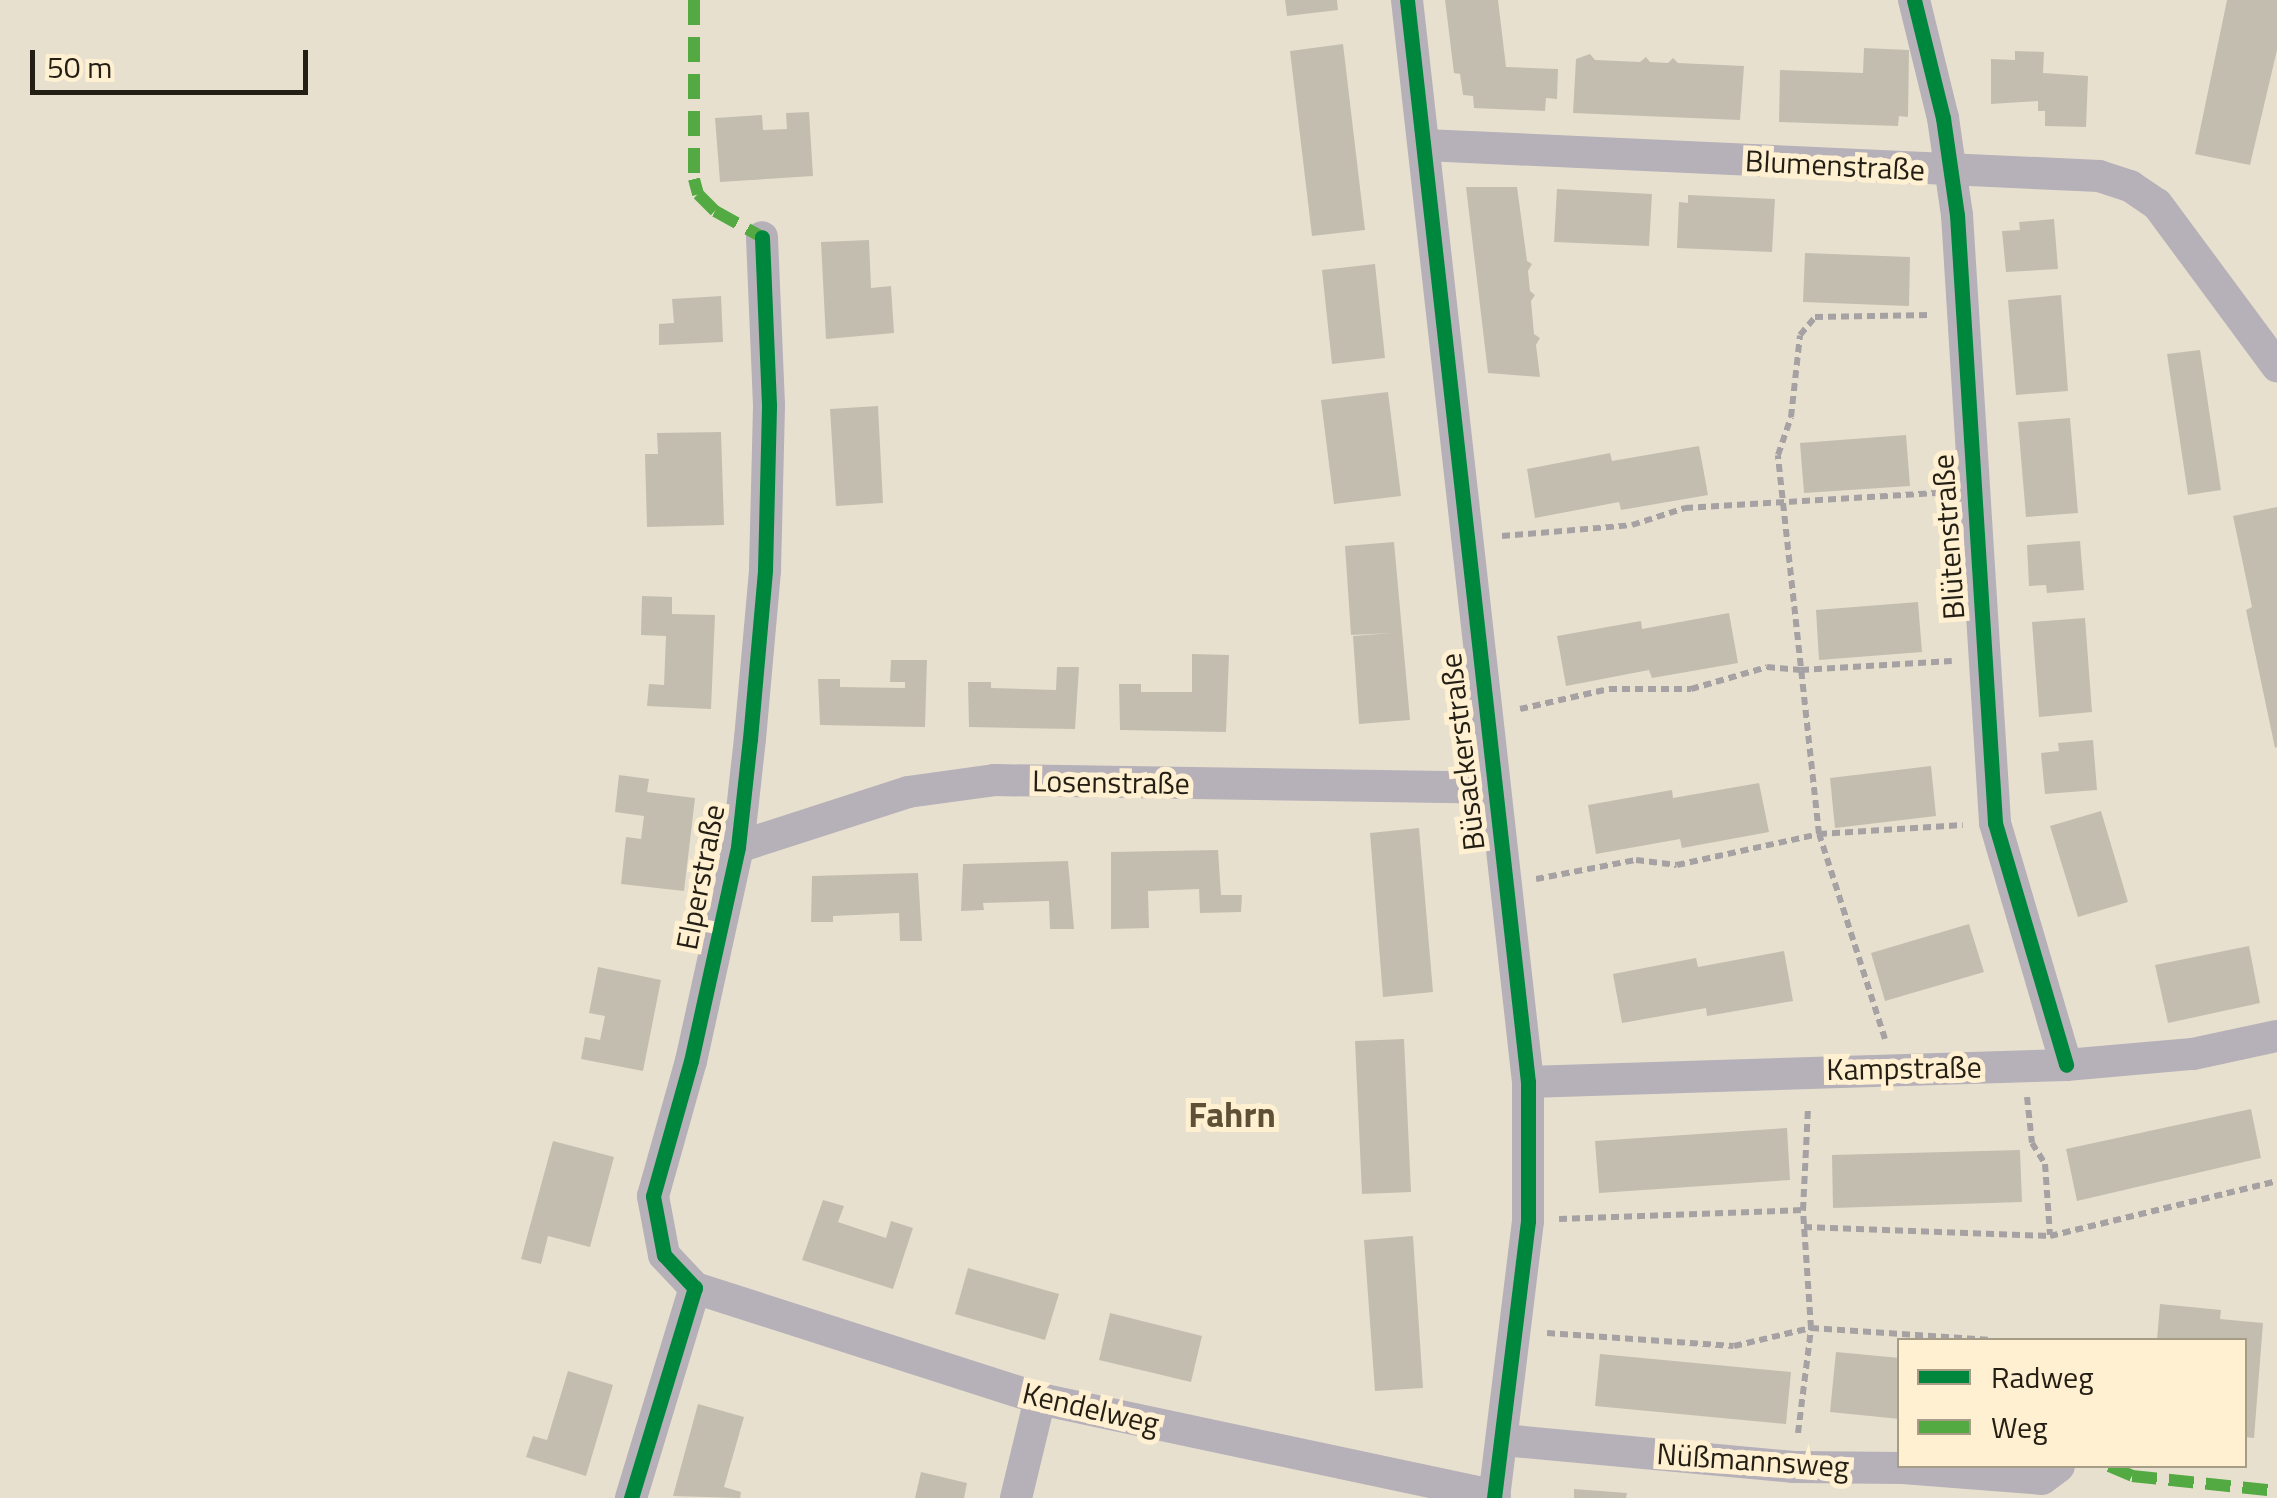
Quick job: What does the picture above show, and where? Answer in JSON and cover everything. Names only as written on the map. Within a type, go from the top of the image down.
[{"type":"street","name":"Büsackerstraße","points":[[1408,0],[1528,1082],[1528,1221],[1495,1497]]},
{"type":"street","name":"Blütenstraße","points":[[1914,0],[1957,215],[1960,314],[1995,822],[2066,1065]]},
{"type":"street","name":"Blumenstraße","points":[[1426,146],[2099,176],[2130,186],[2157,204],[2277,366]]},
{"type":"street","name":"Elperstraße","points":[[695,1288],[664,1255],[653,1196],[691,1061],[738,847],[766,570],[769,405],[762,237]]},
{"type":"street","name":"Losenstraße","points":[[738,847],[908,792],[994,780],[1493,788]]},
{"type":"street","name":"Kampstraße","points":[[1528,1082],[2066,1065],[2193,1054],[2277,1036]]},
{"type":"street","name":"Kendelweg","points":[[695,1288],[1040,1399],[1495,1497]]},
{"type":"street","points":[[632,1498],[695,1288]]},
{"type":"street","points":[[1016,1498],[1040,1399]]},
{"type":"street","name":"Nüßmannsweg","points":[[1502,1440],[1794,1468],[1897,1468]]},
{"type":"street","name":"Nüßmannsweg","points":[[1903,1468],[2042,1479],[2056,1468]]},
{"type":"path","points":[[1895,1068],[1819,834],[1778,456],[1791,417],[1800,335],[1816,317],[1960,314]]},
{"type":"path","points":[[1467,540],[1632,525],[1685,508],[1972,492]]},
{"type":"path","points":[[1485,716],[1609,689],[1691,689],[1768,667],[1801,670],[1984,659]]},
{"type":"path","points":[[1506,885],[1636,860],[1677,865],[1819,834],[1995,822]]},
{"type":"path","points":[[2024,1066],[2032,1143],[2045,1164],[2050,1236]]},
{"type":"path","points":[[1794,1468],[1812,1328],[1803,1210],[1810,1071]]},
{"type":"path","points":[[1804,1226],[2050,1236],[2277,1180]]},
{"type":"path","points":[[1528,1221],[1803,1210]]},
{"type":"path","points":[[1516,1330],[1734,1346],[1812,1328],[1962,1338]]},
{"type":"building","points":[[1285,0],[1337,0],[1338,10],[1287,16]]},
{"type":"building","points":[[1445,0],[1498,0],[1506,67],[1558,69],[1557,99],[1546,98],[1545,111],[1474,108],[1473,96],[1463,95],[1460,74],[1454,73]]},
{"type":"building","points":[[2227,0],[2277,0],[2277,50],[2250,165],[2195,154]]},
{"type":"building","points":[[1343,44],[1365,230],[1312,236],[1290,51]]},
{"type":"building","points":[[1864,48],[1909,50],[1908,117],[1899,116],[1898,126],[1779,122],[1780,70],[1863,73]]},
{"type":"building","points":[[2015,51],[2044,52],[2043,73],[2088,76],[2086,127],[2045,126],[2045,111],[2038,111],[2038,101],[1991,104],[1991,59],[2015,60]]},
{"type":"building","points":[[1590,54],[1595,60],[1640,62],[1646,57],[1650,62],[1668,63],[1673,58],[1678,63],[1744,66],[1740,120],[1573,113],[1576,59]]},
{"type":"building","points":[[809,112],[813,176],[720,182],[715,118],[762,115],[763,130],[787,129],[786,113]]},
{"type":"building","points":[[1466,187],[1517,187],[1527,261],[1532,264],[1528,271],[1530,291],[1535,295],[1531,301],[1534,334],[1540,338],[1536,345],[1540,377],[1488,373]]},
{"type":"building","points":[[1557,189],[1652,194],[1649,246],[1554,242]]},
{"type":"building","points":[[1688,195],[1775,199],[1772,252],[1677,248],[1679,202],[1688,203]]},
{"type":"building","points":[[2054,219],[2058,269],[2006,272],[2002,231],[2020,230],[2019,222]]},
{"type":"building","points":[[869,240],[871,288],[891,286],[894,333],[826,339],[821,242]]},
{"type":"building","points":[[1805,253],[1910,257],[1909,306],[1803,302]]},
{"type":"building","points":[[1375,264],[1385,358],[1332,364],[1322,270]]},
{"type":"building","points":[[2061,295],[2068,391],[2016,395],[2008,300]]},
{"type":"building","points":[[721,296],[723,342],[659,345],[659,324],[674,323],[672,299]]},
{"type":"building","points":[[2200,350],[2221,490],[2188,495],[2167,354]]},
{"type":"building","points":[[1388,392],[1401,496],[1334,504],[1321,400]]},
{"type":"building","points":[[878,406],[883,503],[836,506],[830,409]]},
{"type":"building","points":[[2070,418],[2078,513],[2026,517],[2018,422]]},
{"type":"building","points":[[721,432],[724,525],[647,527],[645,454],[658,454],[657,433]]},
{"type":"building","points":[[1906,435],[1910,486],[1804,493],[1800,443]]},
{"type":"building","points":[[1699,446],[1708,495],[1621,510],[1619,502],[1535,518],[1527,469],[1610,453],[1612,461]]},
{"type":"building","points":[[2277,507],[2275,748],[2246,610],[2252,607],[2233,516]]},
{"type":"building","points":[[2080,541],[2084,590],[2047,593],[2046,585],[2029,586],[2027,545]]},
{"type":"building","points":[[1394,542],[1410,720],[1359,724],[1353,636],[1393,633],[1351,635],[1345,546]]},
{"type":"building","points":[[642,596],[672,597],[672,614],[715,615],[711,709],[647,706],[649,684],[664,685],[666,636],[641,635]]},
{"type":"building","points":[[1918,602],[1922,652],[1819,660],[1816,610]]},
{"type":"building","points":[[1729,613],[1738,663],[1652,678],[1649,670],[1566,686],[1557,636],[1641,621],[1642,629]]},
{"type":"building","points":[[2085,618],[2092,712],[2039,717],[2032,622]]},
{"type":"building","points":[[1192,654],[1229,655],[1226,732],[1120,730],[1119,684],[1141,684],[1141,692],[1192,692]]},
{"type":"building","points":[[891,660],[927,660],[925,727],[820,725],[818,679],[840,679],[840,687],[905,688],[905,682],[890,682]]},
{"type":"building","points":[[1057,667],[1079,667],[1075,729],[969,727],[968,682],[991,682],[991,688],[1056,690]]},
{"type":"building","points":[[2093,740],[2097,790],[2045,794],[2041,753],[2059,751],[2058,743]]},
{"type":"building","points":[[1931,766],[1936,816],[1835,828],[1830,778]]},
{"type":"building","points":[[619,775],[649,779],[647,792],[695,798],[684,891],[621,884],[626,837],[641,839],[644,816],[615,812]]},
{"type":"building","points":[[1759,783],[1769,832],[1682,848],[1680,839],[1596,854],[1588,805],[1672,790],[1673,798]]},
{"type":"building","points":[[2101,811],[2128,902],[2078,917],[2050,826]]},
{"type":"building","points":[[1419,828],[1433,992],[1383,997],[1370,833]]},
{"type":"building","points":[[1218,850],[1221,895],[1242,895],[1241,912],[1200,913],[1199,889],[1148,891],[1149,928],[1111,929],[1111,852]]},
{"type":"building","points":[[1068,861],[1074,929],[1050,929],[1049,901],[983,903],[984,910],[961,911],[963,864]]},
{"type":"building","points":[[918,873],[922,941],[900,941],[899,913],[833,916],[833,922],[811,922],[812,876]]},
{"type":"building","points":[[1969,924],[1984,972],[1885,1001],[1871,953]]},
{"type":"building","points":[[2249,946],[2260,1003],[2168,1023],[2155,965]]},
{"type":"building","points":[[1784,951],[1793,1001],[1707,1016],[1706,1008],[1622,1023],[1613,974],[1696,958],[1698,967]]},
{"type":"building","points":[[598,967],[661,980],[643,1071],[581,1059],[585,1037],[600,1040],[605,1016],[589,1013]]},
{"type":"building","points":[[1404,1039],[1411,1192],[1362,1194],[1355,1041]]},
{"type":"building","points":[[2251,1109],[2261,1158],[2077,1201],[2066,1149]]},
{"type":"building","points":[[1787,1128],[1790,1180],[1599,1193],[1595,1141]]},
{"type":"building","points":[[553,1141],[614,1157],[590,1247],[548,1236],[541,1264],[521,1259]]},
{"type":"building","points":[[2020,1150],[2022,1202],[1833,1208],[1832,1155]]},
{"type":"building","points":[[823,1200],[844,1206],[838,1222],[886,1238],[891,1221],[913,1228],[893,1289],[802,1260]]},
{"type":"building","points":[[1413,1236],[1423,1388],[1375,1391],[1364,1240]]},
{"type":"building","points":[[968,1268],[1059,1294],[1045,1340],[955,1314]]},
{"type":"building","points":[[2160,1304],[2221,1310],[2220,1319],[2263,1323],[2254,1438],[2247,1437],[2247,1338],[2157,1338]]},
{"type":"building","points":[[1110,1313],[1202,1336],[1191,1382],[1099,1360]]},
{"type":"building","points":[[1836,1352],[1897,1358],[1897,1419],[1830,1412]]},
{"type":"building","points":[[1600,1354],[1791,1372],[1786,1424],[1595,1406]]},
{"type":"building","points":[[568,1371],[613,1385],[586,1476],[526,1457],[533,1436],[547,1440]]},
{"type":"building","points":[[698,1404],[744,1417],[724,1487],[741,1492],[740,1498],[673,1496]]},
{"type":"building","points":[[921,1472],[967,1483],[964,1498],[915,1498]]},
{"type":"building","points":[[1574,1489],[1627,1493],[1626,1498],[1574,1498]]},
{"type":"marked path","points":[[694,0],[694,179],[698,194],[715,211],[762,237]]},
{"type":"marked path","points":[[2114,1468],[2132,1476],[2277,1491]]},
{"type":"cycle path","points":[[1407,0],[1528,1082],[1528,1221],[1494,1498]]},
{"type":"cycle path","points":[[1914,0],[1943,118],[1957,215],[1995,823],[2066,1065]]},
{"type":"cycle path","points":[[631,1498],[695,1288],[664,1255],[653,1196],[691,1061],[738,847],[765,570],[769,405],[762,237]]},
{"type":"district","name":"Fahrn","points":[[1232,1114]]}]
